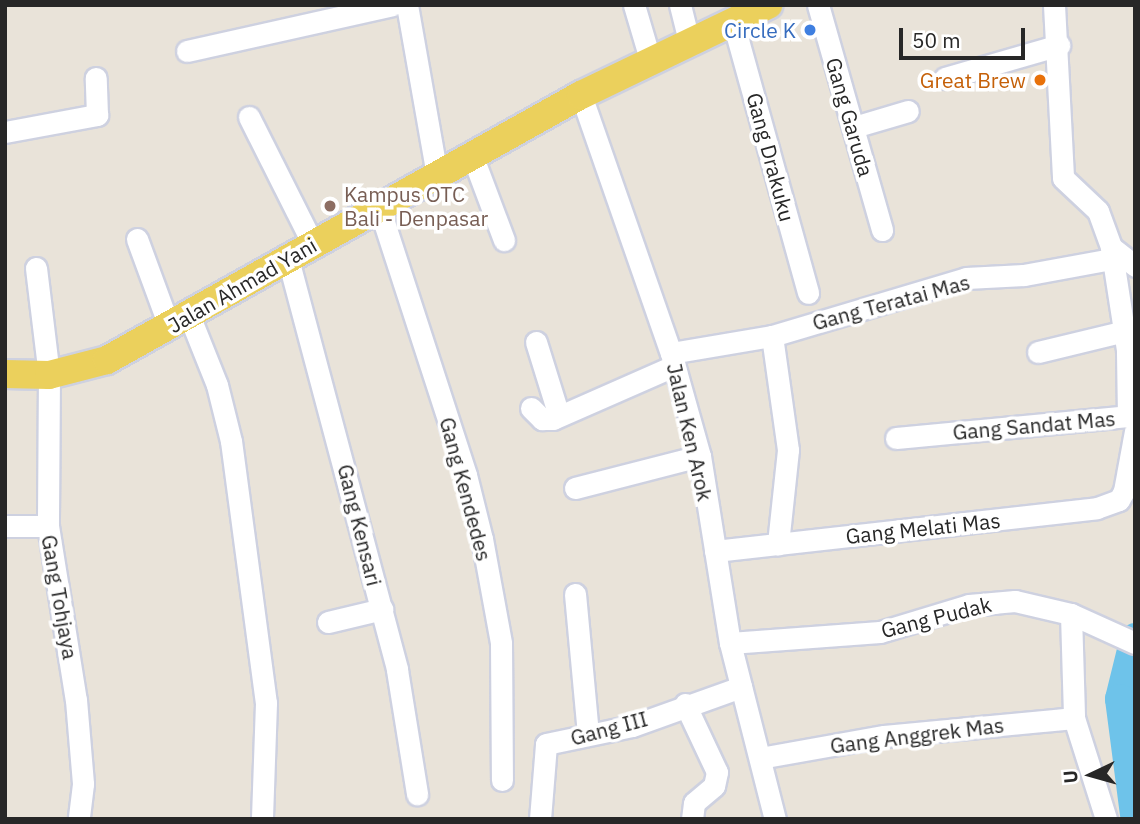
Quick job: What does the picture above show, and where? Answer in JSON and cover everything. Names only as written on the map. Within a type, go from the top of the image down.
[{"type":"main road","name":"Jalan Ahmad Yani","points":[[5,374],[49,375],[101,363],[581,94],[689,40],[768,5]]},
{"type":"street","points":[[187,51],[392,5]]},
{"type":"street","points":[[407,5],[437,175]]},
{"type":"street","points":[[634,5],[650,59]]},
{"type":"street","points":[[680,5],[689,40]]},
{"type":"street","name":"Gang Garuda","points":[[818,5],[883,230]]},
{"type":"street","name":"Gang Sandat Mas","points":[[896,438],[1128,416],[1125,331],[1111,253],[1098,211],[1061,170],[1059,45],[1054,5]]},
{"type":"street","name":"Gang Drakuku","points":[[733,22],[808,292]]},
{"type":"street","points":[[945,78],[1059,45]]},
{"type":"street","points":[[5,132],[97,115],[96,78]]},
{"type":"street","name":"Jalan Ken Arok","points":[[581,94],[673,360],[700,456],[730,643],[775,819]]},
{"type":"street","points":[[853,127],[908,111]]},
{"type":"street","points":[[249,117],[313,244]]},
{"type":"street","points":[[472,156],[504,240]]},
{"type":"street","name":"Gang Kendedes","points":[[379,207],[466,475],[482,539],[501,643],[502,780]]},
{"type":"street","points":[[137,239],[217,385],[231,441],[266,703],[262,819]]},
{"type":"street","points":[[1111,253],[1135,266]]},
{"type":"street","name":"Gang Teratai Mas","points":[[559,416],[673,360],[772,336],[966,278],[1024,275],[1111,253]]},
{"type":"street","name":"Gang Kensari","points":[[288,259],[397,670],[417,794]]},
{"type":"street","name":"Gang Tohjaya","points":[[36,268],[49,375],[48,526],[76,700],[83,784],[79,819]]},
{"type":"street","points":[[1038,352],[1125,331]]},
{"type":"street","points":[[772,336],[788,450],[778,544]]},
{"type":"street","points":[[531,408],[542,419],[559,416],[536,342]]},
{"type":"street","points":[[1129,493],[1135,431]]},
{"type":"street","points":[[575,488],[700,456]]},
{"type":"street","name":"Gang Melati Mas","points":[[715,551],[1097,509],[1129,493]]},
{"type":"street","points":[[5,526],[48,526]]},
{"type":"street","points":[[575,594],[588,734]]},
{"type":"street","name":"Gang Pudak","points":[[730,643],[880,632],[993,601],[1015,601],[1071,614],[1126,638]]},
{"type":"street","points":[[328,622],[382,609]]},
{"type":"street","points":[[1071,614],[1074,718],[1106,819]]},
{"type":"street","name":"Gang III","points":[[540,819],[546,744],[632,726],[685,704],[741,687]]},
{"type":"street","points":[[685,704],[717,772],[714,786],[694,803],[692,819]]},
{"type":"street","name":"Gang Anggrek Mas","points":[[760,758],[884,736],[1074,718]]},
{"type":"waterway","points":[[1135,638],[1120,699],[1135,814]]},
{"type":"place","name":"Circle K","points":[[810,30]]},
{"type":"place","name":"Great Brew","points":[[1040,80]]},
{"type":"place","name":"Kampus OTC Bali - Denpasar","points":[[330,206]]}]
